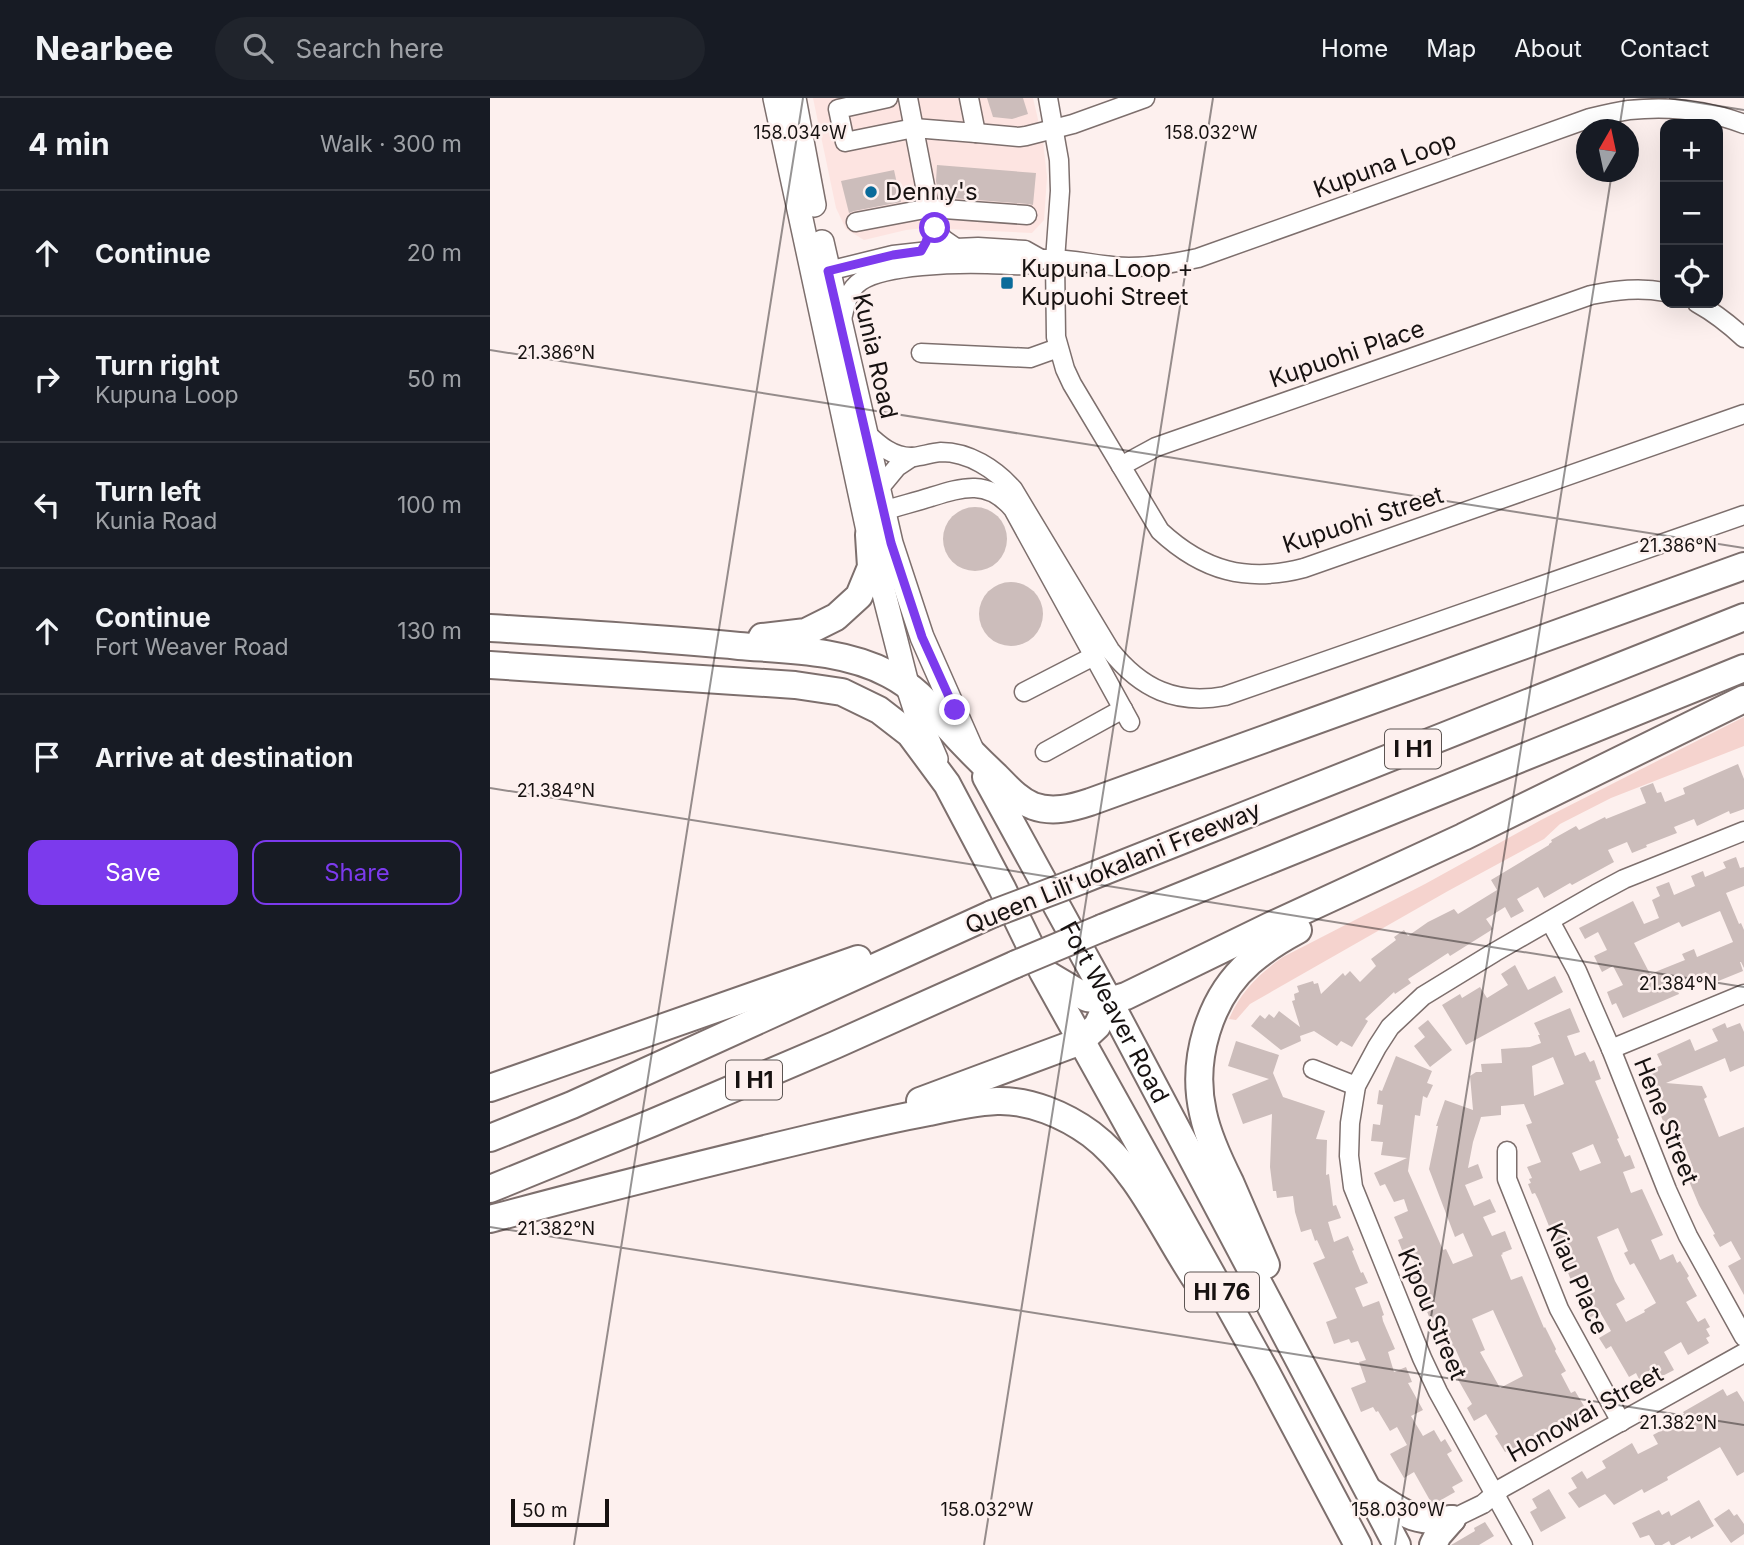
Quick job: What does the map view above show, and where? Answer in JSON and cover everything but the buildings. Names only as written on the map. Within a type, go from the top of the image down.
[{"type":"highway","points":[[705,643],[806,632],[836,617],[859,596],[871,566],[869,535]]},
{"type":"highway","points":[[490,628],[705,643],[832,655],[862,663],[907,684],[932,706],[973,754],[1018,797],[1033,806],[1054,809],[1076,806],[1744,566]]},
{"type":"highway","name":"Queen Liliʻuokalani Freeway","points":[[490,1138],[572,1105],[992,914],[1744,617]]},
{"type":"highway","points":[[490,665],[795,685],[842,692],[879,710],[910,734],[947,784]]},
{"type":"highway","name":"I H1","points":[[490,1189],[677,1113],[1102,928],[1744,668]]},
{"type":"highway","points":[[1043,972],[1087,999],[1109,1002],[1126,996],[1463,837],[1744,699]]},
{"type":"highway","name":"Fort Weaver Road","points":[[973,754],[1109,1002],[1397,1545]]},
{"type":"highway","name":"Fort Weaver Road","points":[[947,784],[1043,972],[1266,1372],[1358,1545]]},
{"type":"highway","points":[[1308,1378],[1283,1303],[1208,1132],[1199,1084],[1203,1042],[1211,1018],[1233,979],[1273,943],[1391,880],[1463,837]]},
{"type":"highway","points":[[490,1088],[776,986],[992,914]]},
{"type":"highway","points":[[836,1132],[1081,1041],[1097,1026],[1109,1002]]},
{"type":"highway","points":[[490,1219],[673,1171],[958,1106],[998,1101],[1041,1108],[1091,1134],[1113,1153],[1131,1174],[1192,1275],[1266,1372]]},
{"type":"highway","points":[[1369,1490],[1409,1517],[1427,1521],[1452,1519]]},
{"type":"highway","points":[[1433,1545],[1452,1519]]},
{"type":"main road","name":"Kunia Road","points":[[775,98],[820,273],[862,460]]},
{"type":"main road","name":"Kunia Road","points":[[794,98],[821,240],[820,273],[841,323],[866,432],[862,460]]},
{"type":"main road","name":"Fort Weaver Road","points":[[862,460],[880,500],[922,637],[973,754]]},
{"type":"main road","name":"Fort Weaver Road","points":[[862,460],[869,535],[907,684],[917,715],[947,784]]},
{"type":"street","points":[[888,98],[838,109],[845,142],[914,128],[1019,137],[1073,124],[1145,98]]},
{"type":"street","points":[[908,98],[931,215],[943,239],[956,248]]},
{"type":"street","points":[[969,98],[976,133]]},
{"type":"street","name":"Kupuohi Street","points":[[1048,98],[1059,160],[1060,191],[1048,260],[1058,348],[1065,369],[1160,531],[1190,556],[1208,565],[1227,571],[1265,575],[1304,568],[1744,414]]},
{"type":"street","name":"Kupuna Loop","points":[[841,323],[851,291],[864,279],[883,272],[941,265],[1026,265],[1048,260],[1128,267],[1160,266],[1198,258],[1590,118],[1628,110],[1665,109],[1703,112],[1744,124]]},
{"type":"street","points":[[921,251],[926,242],[931,215]]},
{"type":"street","points":[[856,222],[931,215],[1027,215]]},
{"type":"street","points":[[821,240],[846,255],[893,255]]},
{"type":"street","name":"Kupuna Loop","points":[[820,273],[893,255],[956,248],[1025,250],[1048,260]]},
{"type":"street","name":"Kupuohi Place","points":[[1121,466],[1157,447],[1591,295],[1633,289],[1660,292]]},
{"type":"street","points":[[1706,308],[1730,324],[1744,338]]},
{"type":"street","points":[[921,353],[1030,358],[1058,348]]},
{"type":"street","points":[[866,432],[888,451],[899,455],[912,457],[940,452],[955,454],[982,463],[1005,480],[1120,663],[1146,684],[1176,696],[1192,699],[1225,696],[1744,515]]},
{"type":"street","points":[[880,500],[897,467],[912,457]]},
{"type":"street","points":[[880,500],[981,488],[1002,498],[1013,509],[1126,715],[1045,752]]},
{"type":"street","points":[[1024,692],[1094,656]]},
{"type":"street","name":"Kipou Street","points":[[1523,1545],[1433,1381],[1353,1187],[1349,1156],[1350,1123],[1356,1086],[1390,1027],[1423,996],[1624,879],[1744,831]]},
{"type":"street","name":"Hene Street","points":[[1550,921],[1577,971],[1611,1048],[1688,1236],[1744,1337]]},
{"type":"street","points":[[1611,1048],[1744,994]]},
{"type":"street","points":[[1313,1069],[1356,1086]]},
{"type":"street","name":"Kiau Place","points":[[1507,1151],[1507,1179],[1559,1310],[1621,1422]]},
{"type":"street","name":"Honowai Street","points":[[1452,1519],[1483,1504],[1502,1488],[1744,1353]]},
{"type":"shaded area","points":[[813,98],[1033,98],[1043,141],[1047,177],[1044,220],[1032,233],[925,228],[864,240],[846,229],[836,208]]},
{"type":"shaded area","points":[[1744,717],[1744,746],[1611,798],[1560,824],[1544,839],[1250,1004],[1236,1020],[1229,1019],[1252,984],[1283,957],[1425,884],[1541,820]]},
{"type":"place","name":"Denny's","points":[[871,192]]},
{"type":"place","name":"Kupuna Loop + Kupuohi Street","points":[[1007,283]]},
{"type":"route","points":[[935,228],[932,222],[921,251],[828,271],[891,543],[922,637],[955,710]]}]
